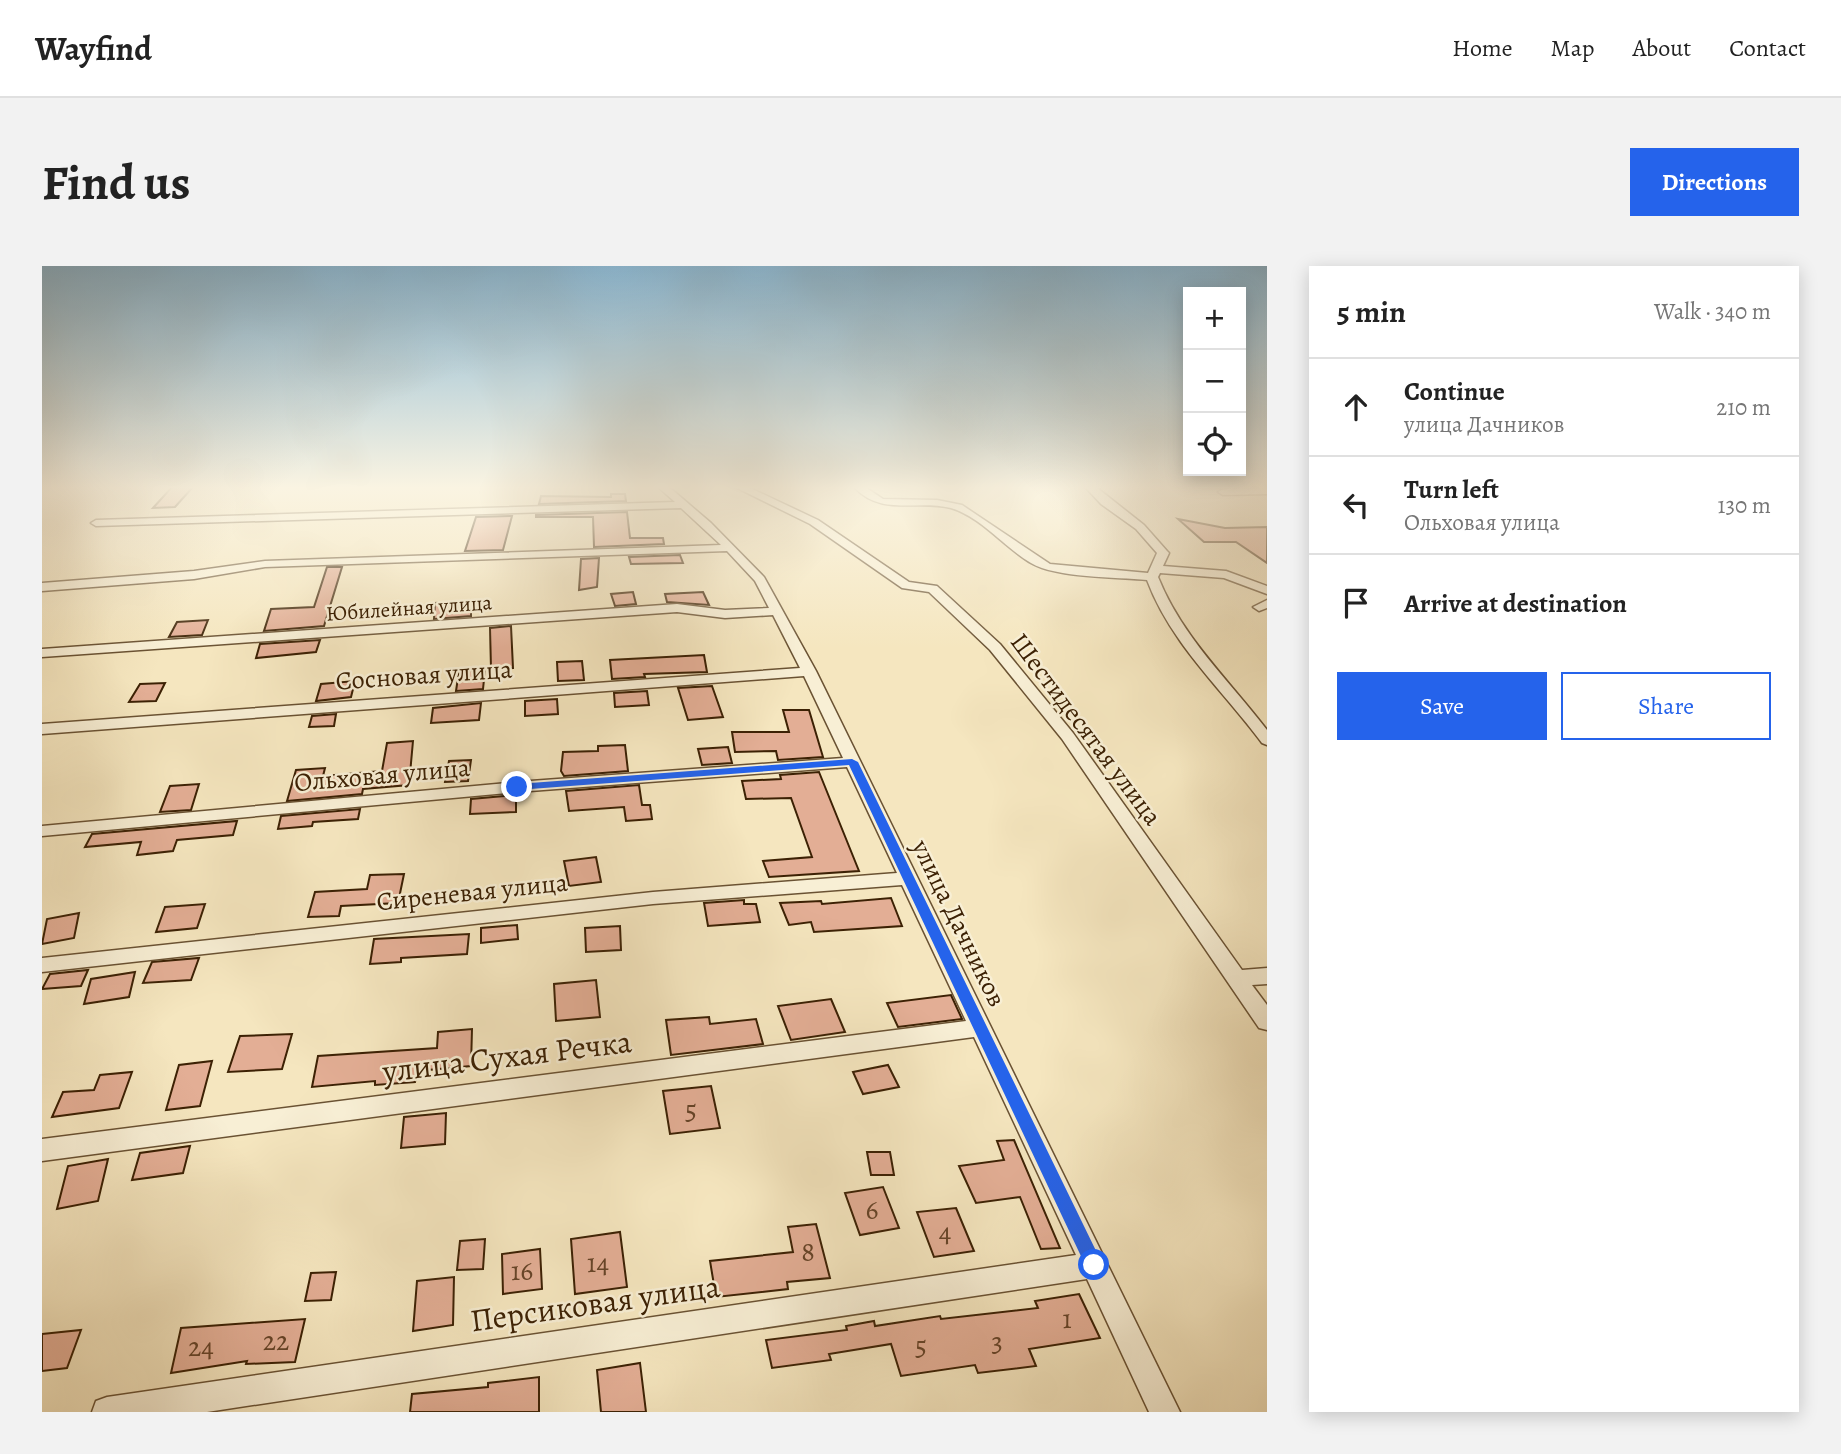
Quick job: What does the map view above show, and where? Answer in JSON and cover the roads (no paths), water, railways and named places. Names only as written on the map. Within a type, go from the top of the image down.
[{"type":"street","name":"улица Дачников","points":[[723,540],[760,579],[809,671],[1165,1412]]},
{"type":"street","name":"Шестидесятая улица","points":[[841,540],[906,585],[933,589],[995,647],[1068,736],[1267,1022]]},
{"type":"street","points":[[1008,540],[1035,562],[1048,567],[1226,575],[1267,590]]},
{"type":"street","points":[[1152,540],[1163,553],[1154,573],[1158,597],[1187,643],[1267,740]]},
{"type":"street","points":[[42,587],[194,575],[265,564],[731,548]]},
{"type":"street","name":"Юбилейная улица","points":[[42,653],[677,608],[725,614],[777,611]]},
{"type":"street","name":"Сосновая улица","points":[[42,729],[809,671]]},
{"type":"street","name":"Ольховая улица","points":[[42,831],[517,787],[852,762]]},
{"type":"street","name":"Сиреневая улица","points":[[42,965],[653,898],[908,878]]},
{"type":"street","points":[[1237,978],[1267,976]]},
{"type":"street","name":"улица Сухая Речка","points":[[42,1150],[980,1028]]},
{"type":"street","name":"Персиковая улица","points":[[107,1412],[1094,1265]]}]
